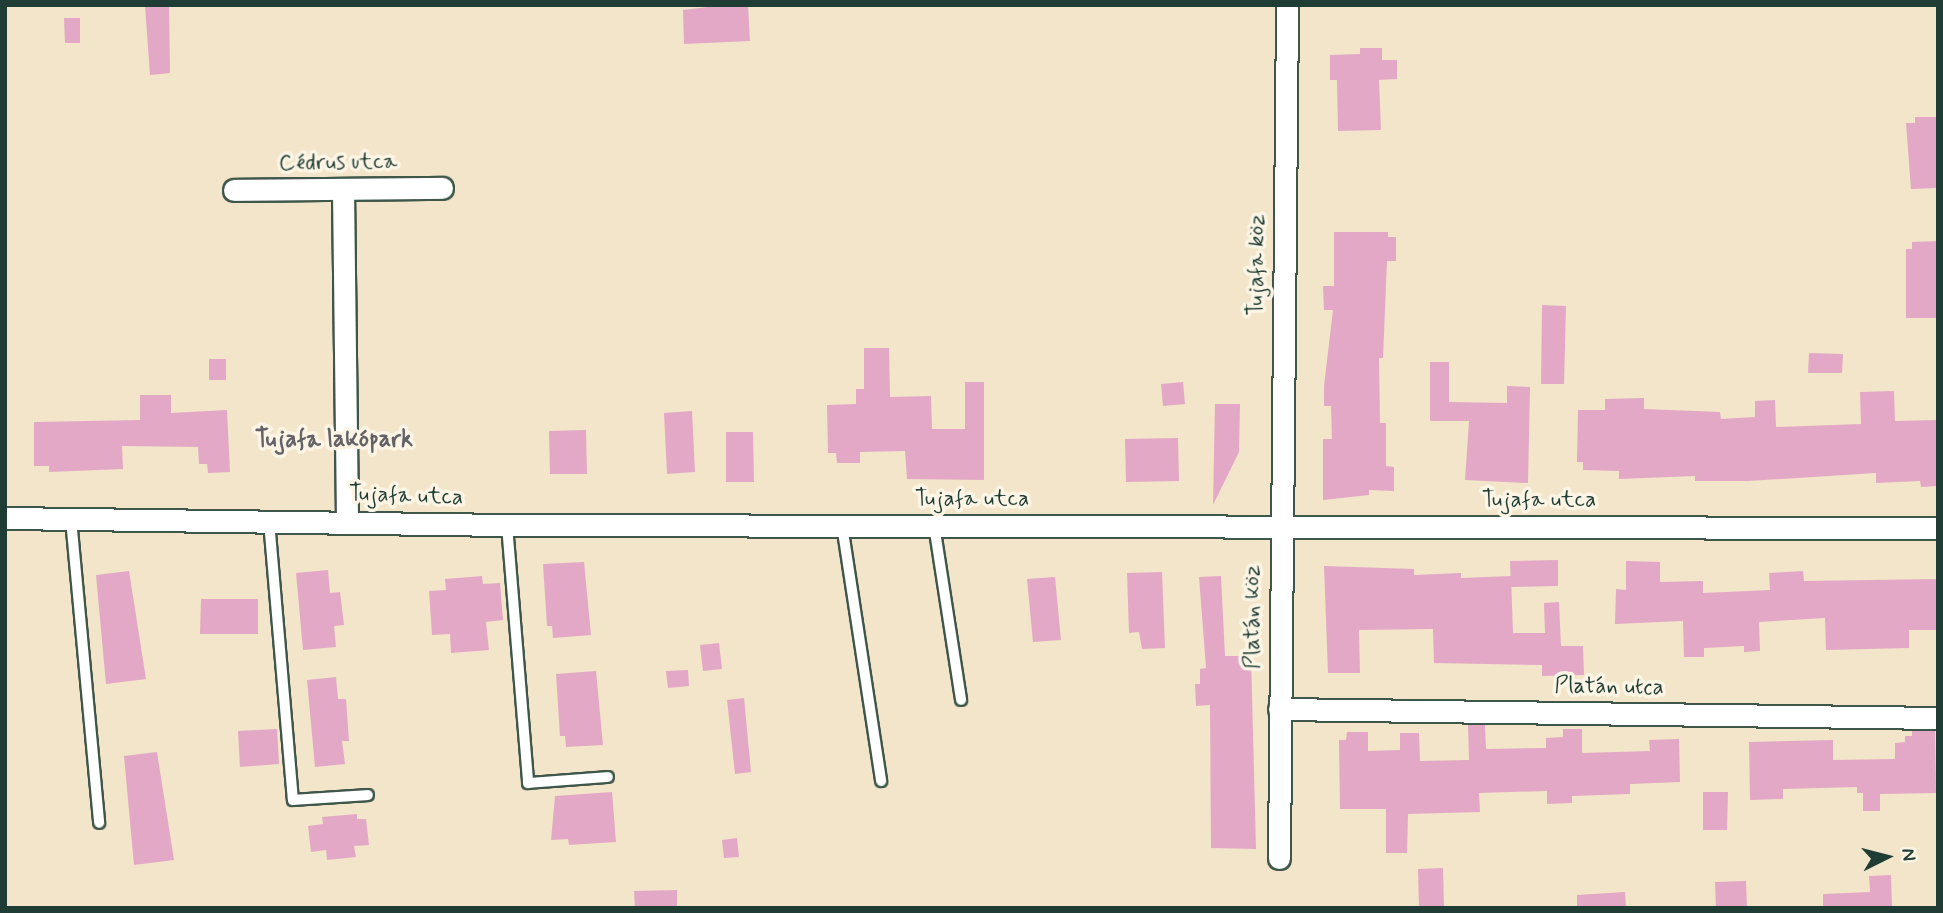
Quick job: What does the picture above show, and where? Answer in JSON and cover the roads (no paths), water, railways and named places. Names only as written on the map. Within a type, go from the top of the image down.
[{"type":"street","name":"Tujafa köz","points":[[1280,525],[1287,5]]},
{"type":"street","name":"Cédrus utca","points":[[234,190],[442,188]]},
{"type":"street","points":[[343,190],[348,520]]},
{"type":"street","name":"Tujafa utca","points":[[6,518],[348,520],[508,525],[1938,528]]},
{"type":"street","name":"Platán köz","points":[[1279,858],[1280,525]]},
{"type":"street","name":"Platán utca","points":[[1279,709],[1938,718]]},
{"type":"lane","points":[[71,519],[99,823]]},
{"type":"lane","points":[[268,521],[293,800],[368,795]]},
{"type":"lane","points":[[508,525],[528,783],[608,777]]},
{"type":"lane","points":[[842,525],[881,781]]},
{"type":"lane","points":[[934,525],[961,700]]},
{"type":"district","name":"Tujafa lakópark","points":[[334,440]]}]
